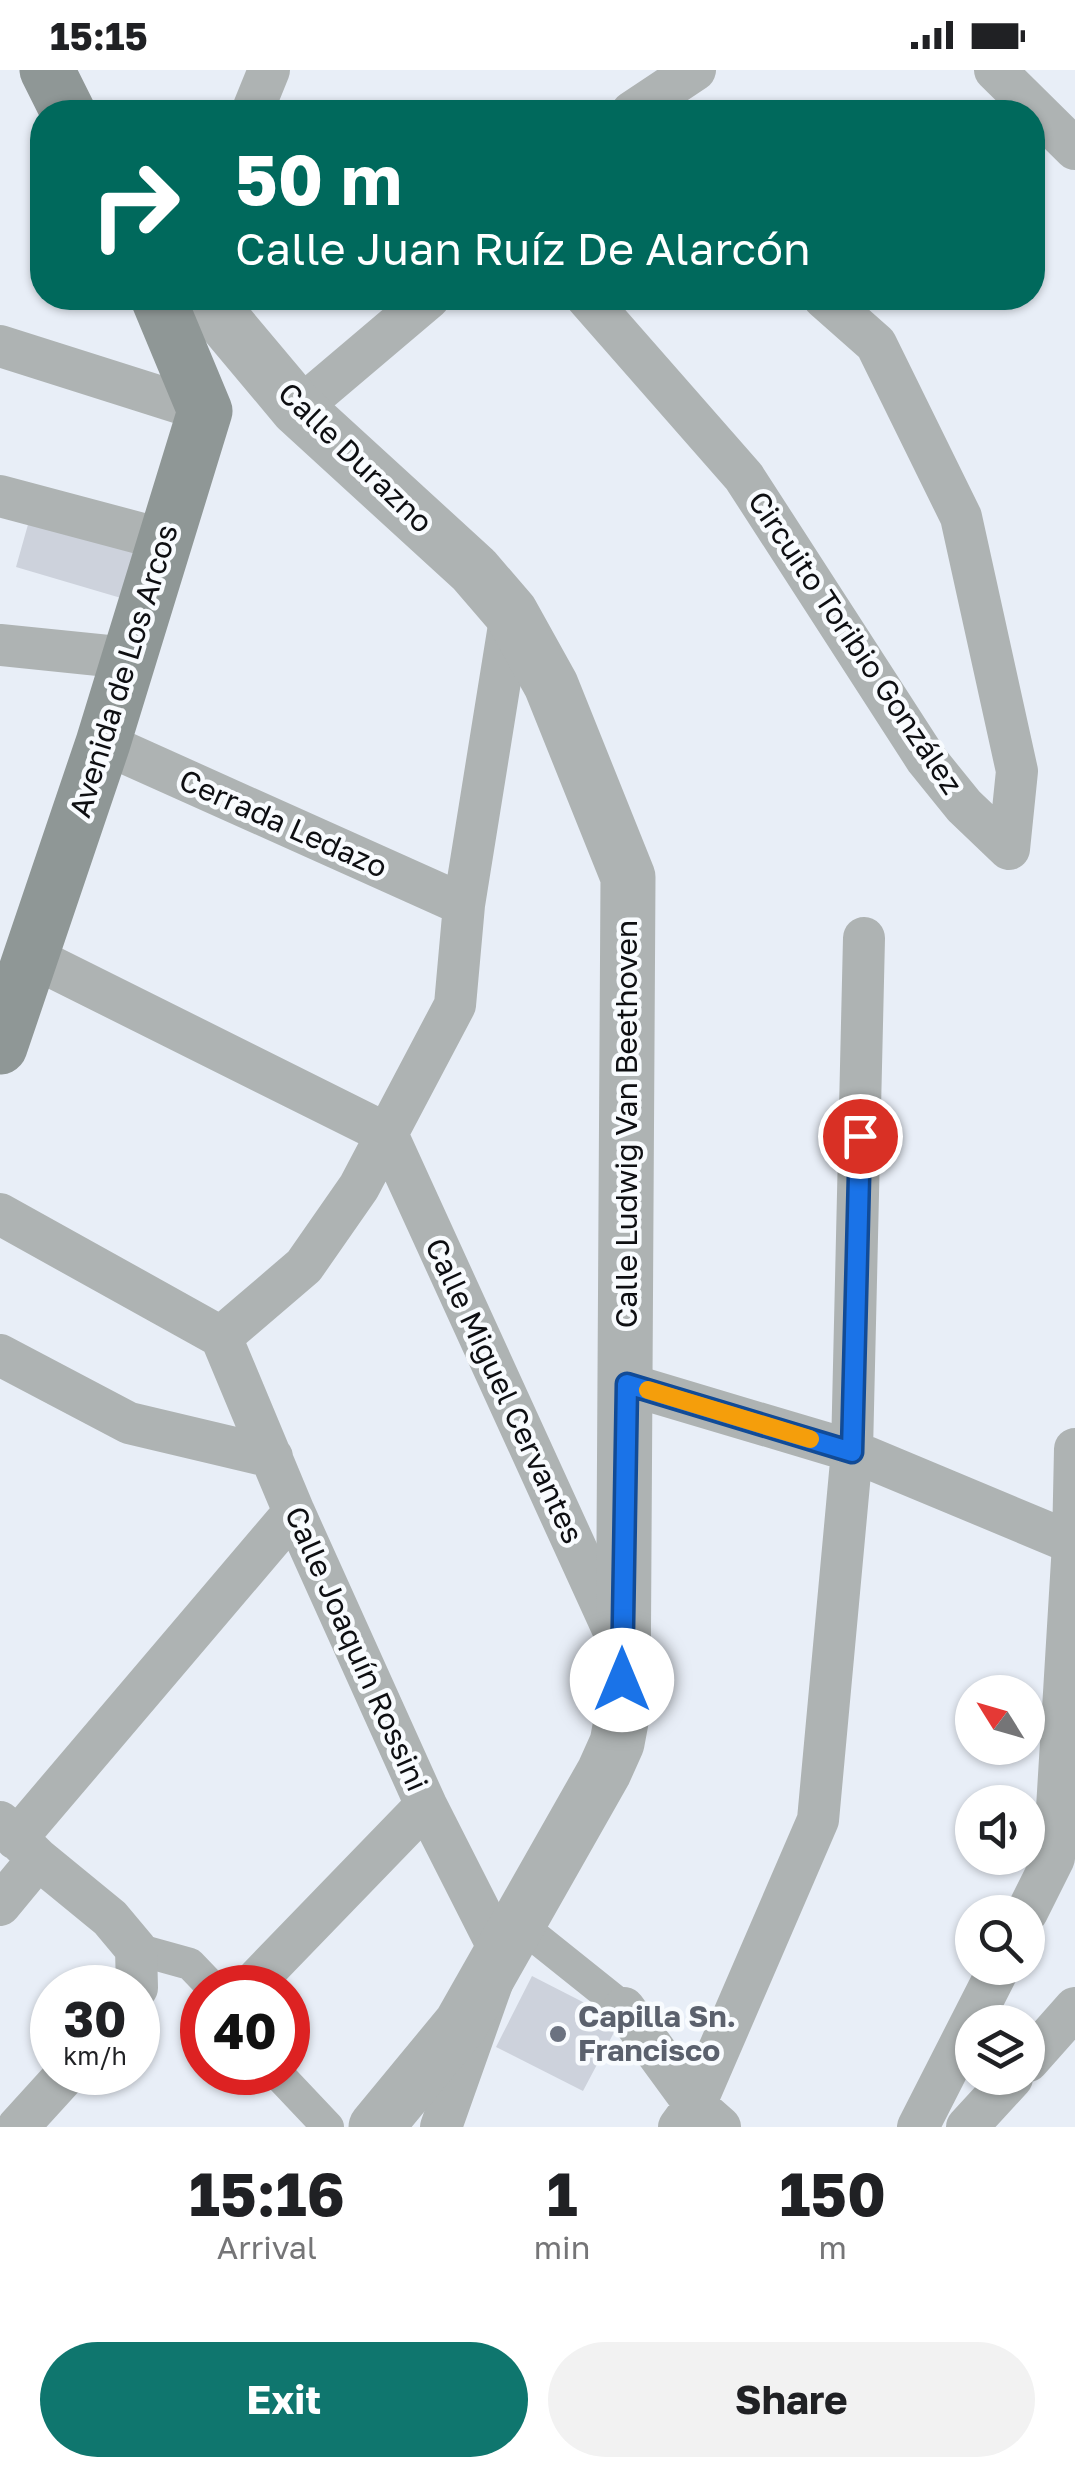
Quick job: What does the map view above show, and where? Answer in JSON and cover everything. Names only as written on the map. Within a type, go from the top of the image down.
[{"type":"main road","points":[[47,70],[62,100]]},
{"type":"main road","points":[[163,310],[205,411]]},
{"type":"main road","name":"Avenida de Los Arcos","points":[[0,1047],[103,743],[205,411]]},
{"type":"street","points":[[67,70],[90,100]]},
{"type":"street","points":[[257,100],[269,70]]},
{"type":"street","points":[[650,100],[695,70]]},
{"type":"street","points":[[995,70],[1025,100]]},
{"type":"street","points":[[1045,119],[1075,149]]},
{"type":"street","name":"Calle Durazno","points":[[216,310],[298,409],[474,570],[511,613]]},
{"type":"street","points":[[298,409],[415,310]]},
{"type":"street","name":"Circuito Toribio González","points":[[598,310],[744,476],[926,758],[964,806],[1009,849],[1017,772],[961,517],[876,344],[838,310]]},
{"type":"street","points":[[0,346],[205,411]]},
{"type":"street","points":[[0,496],[165,540]]},
{"type":"street","points":[[0,1214],[221,1337],[304,1266],[359,1187],[456,1005],[464,905],[511,613]]},
{"type":"street","name":"Calle Ludwig Van Beethoven","points":[[376,2127],[461,2024],[604,1772],[618,1742],[623,1711],[628,877],[551,685],[511,613]]},
{"type":"street","points":[[0,645],[128,658]]},
{"type":"street","name":"Cerrada Ledazo","points":[[103,743],[464,905]]},
{"type":"street","points":[[698,2120],[818,1820],[852,1452],[864,938]]},
{"type":"street","points":[[32,957],[386,1134]]},
{"type":"street","name":"Calle Miguel Cervantes","points":[[386,1134],[621,1648]]},
{"type":"street","name":"Calle Joaquín Rossini","points":[[221,1337],[294,1512],[426,1805],[510,1939]]},
{"type":"street","points":[[0,1355],[129,1423],[272,1457]]},
{"type":"street","points":[[627,1384],[852,1452],[1074,1544]]},
{"type":"street","points":[[1035,1895],[1054,1858],[1074,1544],[1075,1450]]},
{"type":"street","points":[[0,1905],[18,1840],[294,1512]]},
{"type":"street","points":[[270,1965],[426,1805]]},
{"type":"street","points":[[18,1840],[110,1918],[134,1965]]},
{"type":"street","points":[[441,2127],[510,1939],[624,2008],[698,2120]]},
{"type":"street","points":[[160,1966],[191,1965]]},
{"type":"street","points":[[918,2127],[990,1985]]},
{"type":"street","points":[[1045,2042],[1075,2008]]},
{"type":"street","points":[[18,2127],[47,2095]]},
{"type":"street","points":[[298,2095],[328,2127]]},
{"type":"street","points":[[967,2127],[996,2095]]},
{"type":"building","points":[[29,521],[134,552],[121,598],[16,567]]},
{"type":"building","name":"Capilla Sn. Francisco","points":[[532,1976],[620,2021],[583,2091],[496,2047]]},
{"type":"slow traffic","points":[[648,1390],[810,1439]]},
{"type":"place","name":"Capilla Sn. Francisco","points":[[558,2034]]},
{"type":"route","points":[[622,1680],[627,1384],[852,1452],[860,1136]]}]
